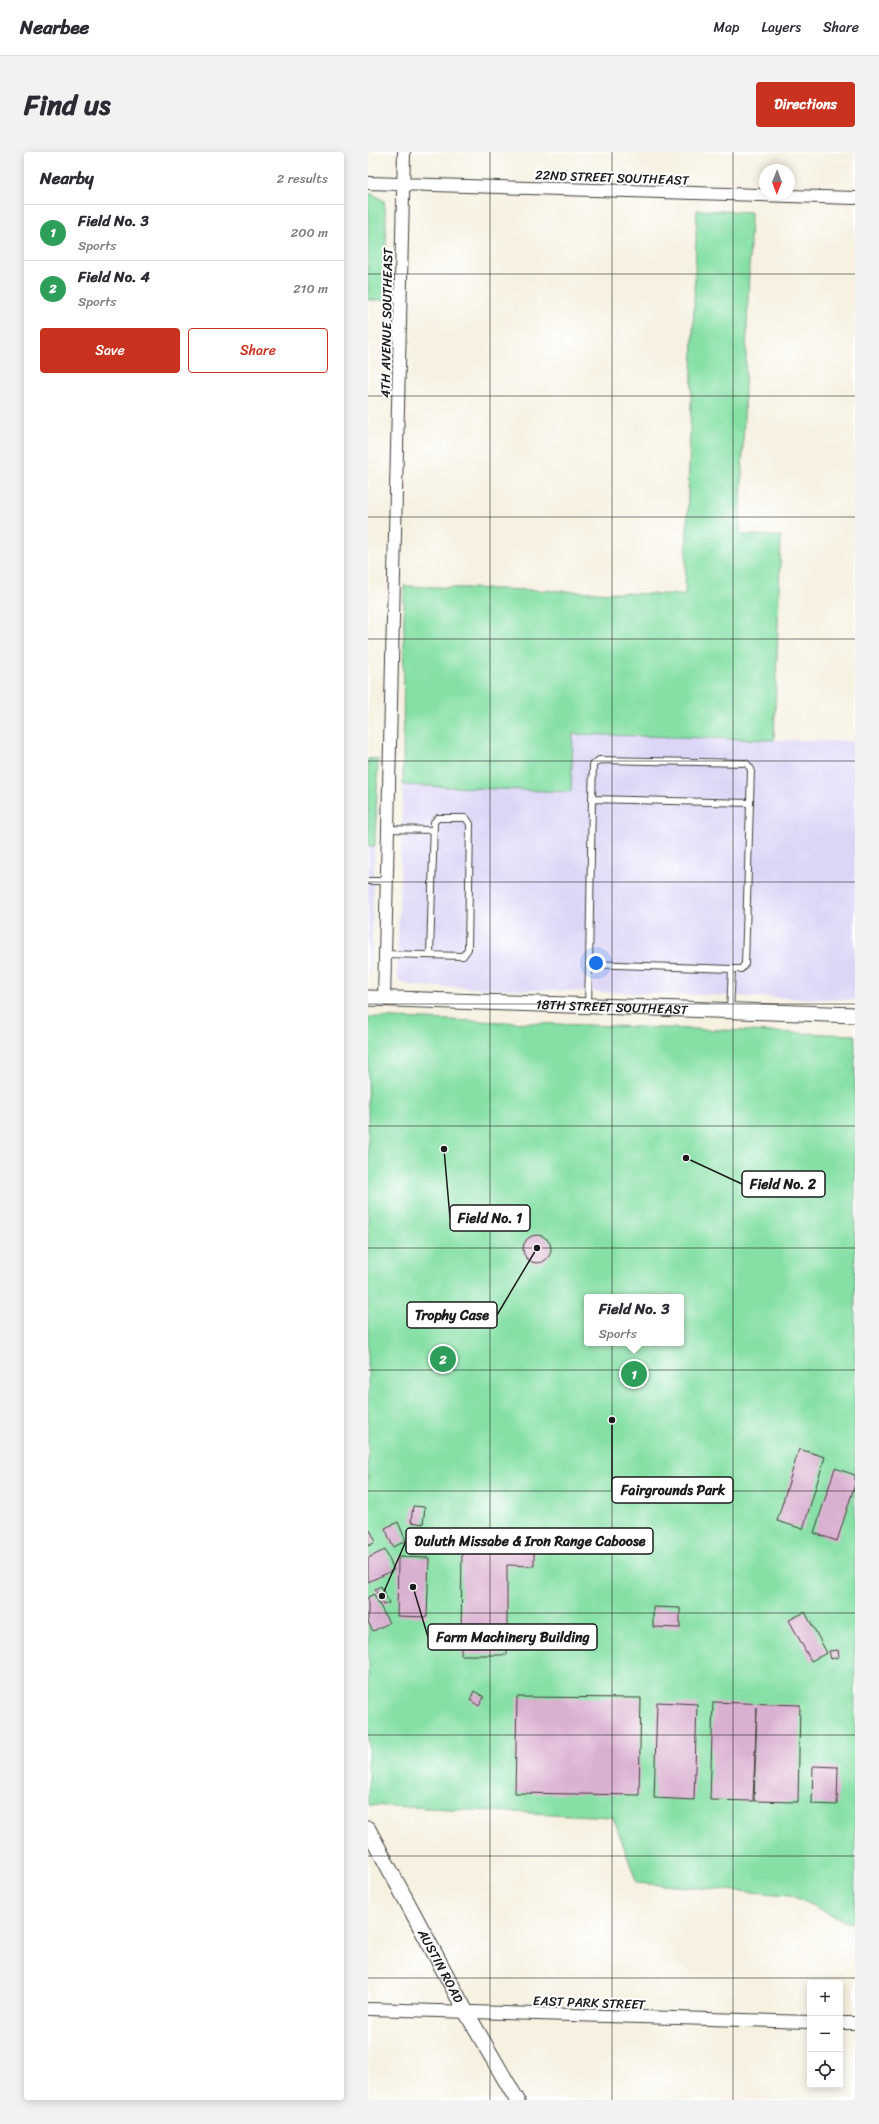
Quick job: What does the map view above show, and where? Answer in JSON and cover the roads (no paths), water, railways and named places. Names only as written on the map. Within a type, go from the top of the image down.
[{"type":"street","name":"4TH AVENUE SOUTHEAST","points":[[384,999],[404,152]]},
{"type":"street","name":"22ND STREET SOUTHEAST","points":[[368,183],[855,198]]},
{"type":"street","name":"18TH STREET SOUTHEAST","points":[[368,998],[855,1015]]},
{"type":"street","name":"AUSTIN ROAD","points":[[368,1829],[466,2012],[517,2100]]},
{"type":"street","name":"EAST PARK STREET","points":[[368,2009],[807,2022]]},
{"type":"street","points":[[843,2023],[855,2023]]},
{"type":"lane","points":[[588,1006],[593,765],[599,760],[746,763],[751,769],[745,964],[741,969],[732,969],[589,964]]},
{"type":"lane","points":[[592,799],[750,803]]},
{"type":"lane","points":[[385,954],[463,956],[468,949],[470,824],[466,818],[438,818],[434,822],[430,955]]},
{"type":"lane","points":[[388,829],[433,830]]},
{"type":"lane","points":[[368,881],[387,881]]},
{"type":"lane","points":[[730,1011],[732,969]]},
{"type":"place","name":"Field No. 1","points":[[444,1149]]},
{"type":"place","name":"Field No. 2","points":[[686,1158]]},
{"type":"place","name":"Trophy Case","points":[[537,1248]]},
{"type":"place","name":"Field No. 4","points":[[443,1359]]},
{"type":"place","name":"Field No. 3","points":[[634,1374]]},
{"type":"place","name":"Fairgrounds Park","points":[[612,1420]]},
{"type":"place","name":"Farm Machinery Building","points":[[413,1587]]},
{"type":"place","name":"Duluth Missabe & Iron Range Caboose","points":[[382,1596]]}]
